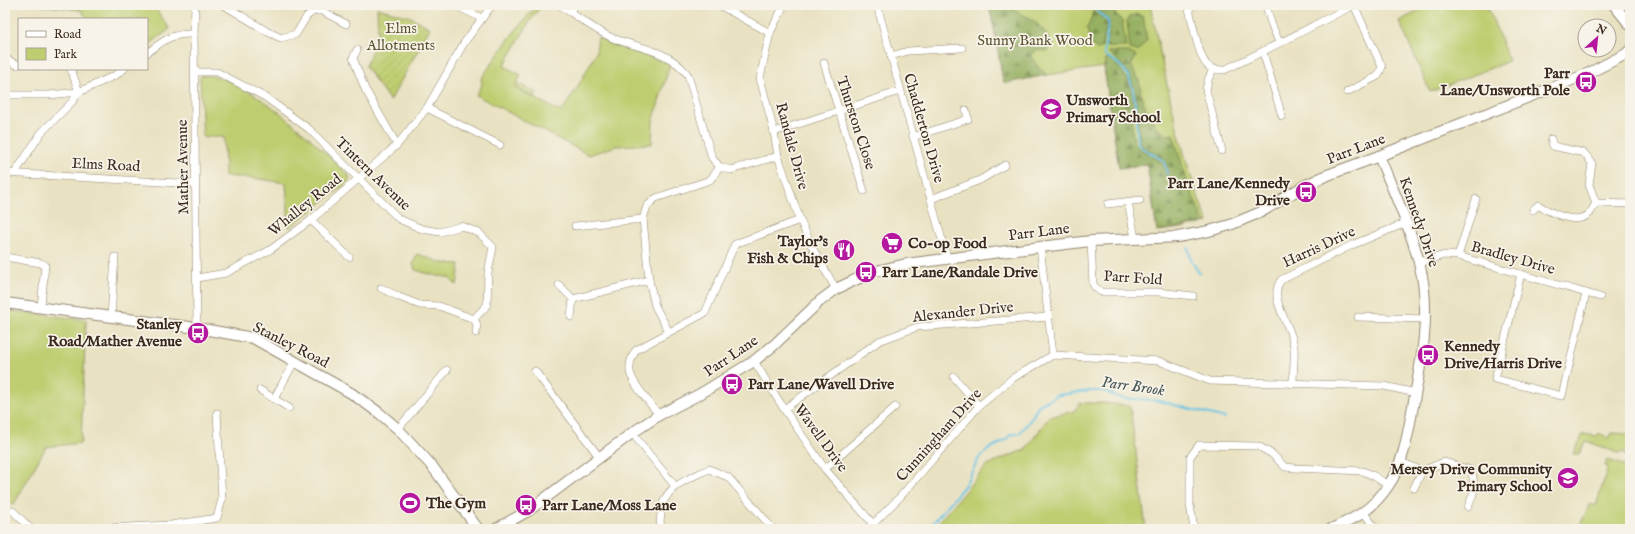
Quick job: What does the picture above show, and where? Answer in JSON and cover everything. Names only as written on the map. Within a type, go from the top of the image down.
[{"type":"street","name":"Mather Avenue","points":[[195,5],[197,328]]},
{"type":"street","points":[[224,5],[268,32],[281,38],[296,34],[307,16],[314,11],[322,11],[346,24]]},
{"type":"street","points":[[455,5],[481,18]]},
{"type":"street","name":"Whalley Road","points":[[197,278],[226,274],[270,250],[311,220],[397,145],[427,108],[464,43],[492,5]]},
{"type":"street","points":[[560,5],[597,30],[609,36],[661,54],[680,64],[688,75],[712,158],[720,167],[731,170],[778,156]]},
{"type":"street","points":[[570,12],[575,5]]},
{"type":"street","points":[[719,5],[770,33]]},
{"type":"street","name":"Randale Drive","points":[[784,5],[770,33],[760,78],[774,132],[778,156],[800,220],[814,252],[836,289]]},
{"type":"street","name":"Chadderton Drive","points":[[876,5],[947,258]]},
{"type":"street","points":[[1188,5],[1201,57],[1205,64],[1213,69],[1224,70],[1263,52],[1279,42],[1354,5],[1382,67],[1378,76],[1347,92]]},
{"type":"street","points":[[1266,5],[1271,23],[1279,42]]},
{"type":"street","points":[[1614,5],[1630,25]]},
{"type":"street","points":[[148,52],[169,37],[181,34],[194,34]]},
{"type":"street","points":[[891,56],[908,51],[962,48]]},
{"type":"street","points":[[357,50],[354,58],[365,89],[397,145]]},
{"type":"street","name":"Parr Lane","points":[[496,529],[528,512],[632,433],[659,415],[700,394],[754,361],[836,289],[872,272],[906,264],[947,258],[1091,241],[1193,235],[1230,225],[1261,212],[1304,186],[1587,74],[1619,58],[1630,50]]},
{"type":"street","points":[[1263,52],[1282,116]]},
{"type":"street","points":[[5,58],[18,64]]},
{"type":"street","name":"Thurston Close","points":[[824,63],[864,191]]},
{"type":"street","points":[[1213,69],[1208,80],[1206,90],[1222,151]]},
{"type":"street","points":[[71,70],[80,92]]},
{"type":"street","points":[[5,95],[49,95],[80,92],[116,75],[123,70]]},
{"type":"street","name":"Tintern Avenue","points":[[195,72],[217,72],[265,97],[309,130],[399,219],[422,230],[440,232],[462,226],[479,233],[494,247],[488,273],[488,297],[486,305],[474,319]]},
{"type":"street","points":[[15,173],[41,133],[80,92]]},
{"type":"street","points":[[774,132],[900,92]]},
{"type":"street","points":[[427,108],[500,145]]},
{"type":"street","points":[[913,137],[968,120],[966,110]]},
{"type":"street","points":[[1551,139],[1553,146],[1584,153],[1592,163],[1589,185],[1596,203]]},
{"type":"street","name":"Kennedy Drive","points":[[1331,529],[1351,521],[1364,513],[1378,500],[1389,486],[1401,462],[1416,393],[1424,340],[1426,319],[1424,291],[1419,263],[1406,223],[1379,156]]},
{"type":"street","points":[[931,199],[980,180],[1005,165]]},
{"type":"street","points":[[669,332],[655,306],[649,280],[643,219],[647,206],[656,198],[710,180],[720,167]]},
{"type":"street","name":"Elms Road","points":[[5,173],[196,184]]},
{"type":"street","points":[[1108,204],[1140,200]]},
{"type":"street","points":[[1128,202],[1135,238]]},
{"type":"street","points":[[1458,256],[1472,203]]},
{"type":"street","points":[[1596,203],[1630,204]]},
{"type":"street","points":[[1532,210],[1538,205],[1560,216],[1581,218],[1589,214],[1596,203]]},
{"type":"street","points":[[574,226],[643,219]]},
{"type":"street","points":[[311,220],[350,257]]},
{"type":"street","points":[[659,415],[634,381],[630,371],[631,358],[636,350],[705,313],[735,244],[800,220]]},
{"type":"street","name":"Harris Drive","points":[[1293,384],[1294,346],[1276,296],[1276,289],[1281,280],[1352,245],[1406,223]]},
{"type":"street","name":"Parr Fold","points":[[1091,241],[1093,284],[1095,288],[1101,292],[1158,292],[1193,296]]},
{"type":"street","points":[[1040,247],[1053,355],[1159,361],[1210,381],[1384,386],[1416,393]]},
{"type":"street","name":"Bradley Drive","points":[[1419,263],[1444,256],[1458,256],[1600,297]]},
{"type":"street","points":[[5,257],[45,265],[41,307]]},
{"type":"street","points":[[111,317],[115,257]]},
{"type":"street","points":[[1521,274],[1495,379],[1562,396],[1586,293]]},
{"type":"street","points":[[573,299],[649,280]]},
{"type":"street","points":[[559,285],[573,299]]},
{"type":"street","points":[[381,288],[420,305],[439,306],[474,319],[477,325],[476,333]]},
{"type":"street","points":[[571,317],[573,299]]},
{"type":"street","name":"Stanley Road","points":[[5,303],[197,328],[253,338],[359,398],[378,412],[398,429],[436,472],[478,529]]},
{"type":"street","name":"Alexander Drive","points":[[784,409],[879,341],[917,327],[1049,317]]},
{"type":"street","points":[[1358,317],[1426,319]]},
{"type":"street","name":"Cunningham Drive","points":[[866,529],[900,497],[979,406],[1013,378],[1053,355]]},
{"type":"street","name":"Wavell Drive","points":[[754,361],[784,409],[825,469],[873,524]]},
{"type":"street","points":[[274,399],[294,362]]},
{"type":"street","points":[[398,429],[447,370]]},
{"type":"street","points":[[535,370],[600,458]]},
{"type":"street","points":[[954,377],[979,406]]},
{"type":"street","points":[[260,390],[289,408]]},
{"type":"street","points":[[825,469],[895,407]]},
{"type":"street","points":[[85,529],[171,527],[217,518],[222,499],[217,413]]},
{"type":"street","points":[[632,433],[675,486]]},
{"type":"street","points":[[1194,529],[1190,505],[1190,457],[1199,445],[1258,446],[1272,454],[1284,467],[1363,471],[1389,486]]},
{"type":"street","points":[[1401,462],[1422,471]]},
{"type":"street","points":[[1414,488],[1422,471],[1444,462],[1471,470],[1475,483],[1475,492],[1468,507]]},
{"type":"street","points":[[663,529],[660,525],[661,503],[675,486],[709,469],[728,477],[773,529]]},
{"type":"street","points":[[5,510],[13,511],[31,529]]},
{"type":"street","points":[[1364,513],[1376,529]]},
{"type":"green space","points":[[42,5],[153,5],[170,29],[148,45],[148,18],[87,18],[81,10]]},
{"type":"green space","points":[[537,5],[542,5],[530,21],[504,66],[521,75],[515,88],[561,112],[577,88],[596,53],[598,37],[610,44],[670,64],[653,122],[652,144],[616,146],[589,155],[476,95],[482,85],[481,79],[510,37]]},
{"type":"green space","name":"Sunny Bank Wood","points":[[989,5],[1150,5],[1181,142],[1208,222],[1183,228],[1157,231],[1147,164],[1119,168],[1104,67],[1003,81]]},
{"type":"green space","points":[[989,5],[1007,5],[1033,20],[1048,37],[1052,44],[1048,51],[1037,50],[1030,55],[1038,67],[1047,75],[1005,83],[1003,81]]},
{"type":"green space","points":[[1092,5],[1104,5],[1106,7],[1117,5],[1113,10],[1122,21],[1126,47],[1107,47],[1105,43],[1110,32],[1109,20]]},
{"type":"green space","points":[[1431,5],[1487,5],[1509,61],[1430,92],[1399,21]]},
{"type":"green space","name":"Elms Allotments","points":[[377,8],[411,17],[430,28],[390,101],[365,66],[378,37]]},
{"type":"green space","points":[[1093,11],[1107,22],[1102,47],[1098,49],[1091,45],[1087,28]]},
{"type":"green space","points":[[1137,14],[1143,17],[1147,40],[1138,51],[1130,49],[1127,21],[1130,17]]},
{"type":"green space","points":[[1108,52],[1128,52],[1136,56],[1131,65],[1139,80],[1141,95],[1147,112],[1157,128],[1167,135],[1173,134],[1188,184],[1204,223],[1157,231],[1147,164],[1119,168],[1104,67],[1106,58],[1114,61],[1128,80],[1133,98],[1132,133],[1137,147],[1162,162],[1166,175],[1169,175],[1165,160],[1140,145],[1136,95],[1133,84],[1120,63]]},
{"type":"green space","points":[[202,75],[220,78],[239,86],[260,98],[300,129],[348,174],[350,178],[349,181],[289,228],[286,183],[225,176],[224,137],[203,137],[200,78]]},
{"type":"green space","points":[[518,84],[537,93],[535,97],[516,88]]},
{"type":"green space","points":[[417,254],[443,263],[460,264],[457,285],[448,277],[437,276],[415,270],[413,264]]},
{"type":"green space","points":[[5,310],[86,320],[81,443],[46,447],[14,504],[5,503]]},
{"type":"green space","points":[[1080,403],[1105,403],[1130,406],[1146,529],[933,529],[987,465],[1026,449],[1049,417],[1074,411]]},
{"type":"green space","points":[[1599,433],[1609,438],[1612,433],[1630,434],[1630,456],[1624,455],[1623,451],[1620,454],[1586,441],[1579,454],[1573,454],[1583,434],[1597,436]]},
{"type":"green space","points":[[1607,460],[1624,465],[1625,468],[1628,466],[1630,467],[1630,529],[1578,529],[1590,504],[1596,506],[1608,467],[1605,466]]},
{"type":"waterway","name":"Parr Brook","points":[[1090,5],[1108,21],[1104,55],[1117,63],[1126,72],[1131,83],[1134,94],[1139,146],[1164,161],[1167,174]]},
{"type":"waterway","name":"Parr Brook","points":[[1188,248],[1191,260],[1199,273]]},
{"type":"waterway","name":"Parr Brook","points":[[928,529],[965,485],[979,458],[989,449],[1006,440],[1010,435],[1020,433],[1031,419],[1039,405],[1058,395],[1089,391],[1105,391],[1117,397],[1159,401],[1225,418]]},
{"type":"place","name":"Parr Lane/Unsworth Pole","points":[[1586,82]]},
{"type":"place","name":"Unsworth Primary School","points":[[1051,109]]},
{"type":"place","name":"Parr Lane/Kennedy Drive","points":[[1306,192]]},
{"type":"place","name":"Co-op Food","points":[[892,243]]},
{"type":"place","name":"Taylor's Fish & Chips","points":[[844,250]]},
{"type":"place","name":"Parr Lane/Randale Drive","points":[[866,272]]},
{"type":"place","name":"Stanley Road/Mather Avenue","points":[[198,333]]},
{"type":"place","name":"Kennedy Drive/Harris Drive","points":[[1428,355]]},
{"type":"place","name":"Parr Lane/Wavell Drive","points":[[732,384]]},
{"type":"place","name":"Mersey Drive Community Primary School","points":[[1568,478]]},
{"type":"place","name":"The Gym","points":[[410,503]]},
{"type":"place","name":"Parr Lane/Moss Lane","points":[[526,505]]}]
